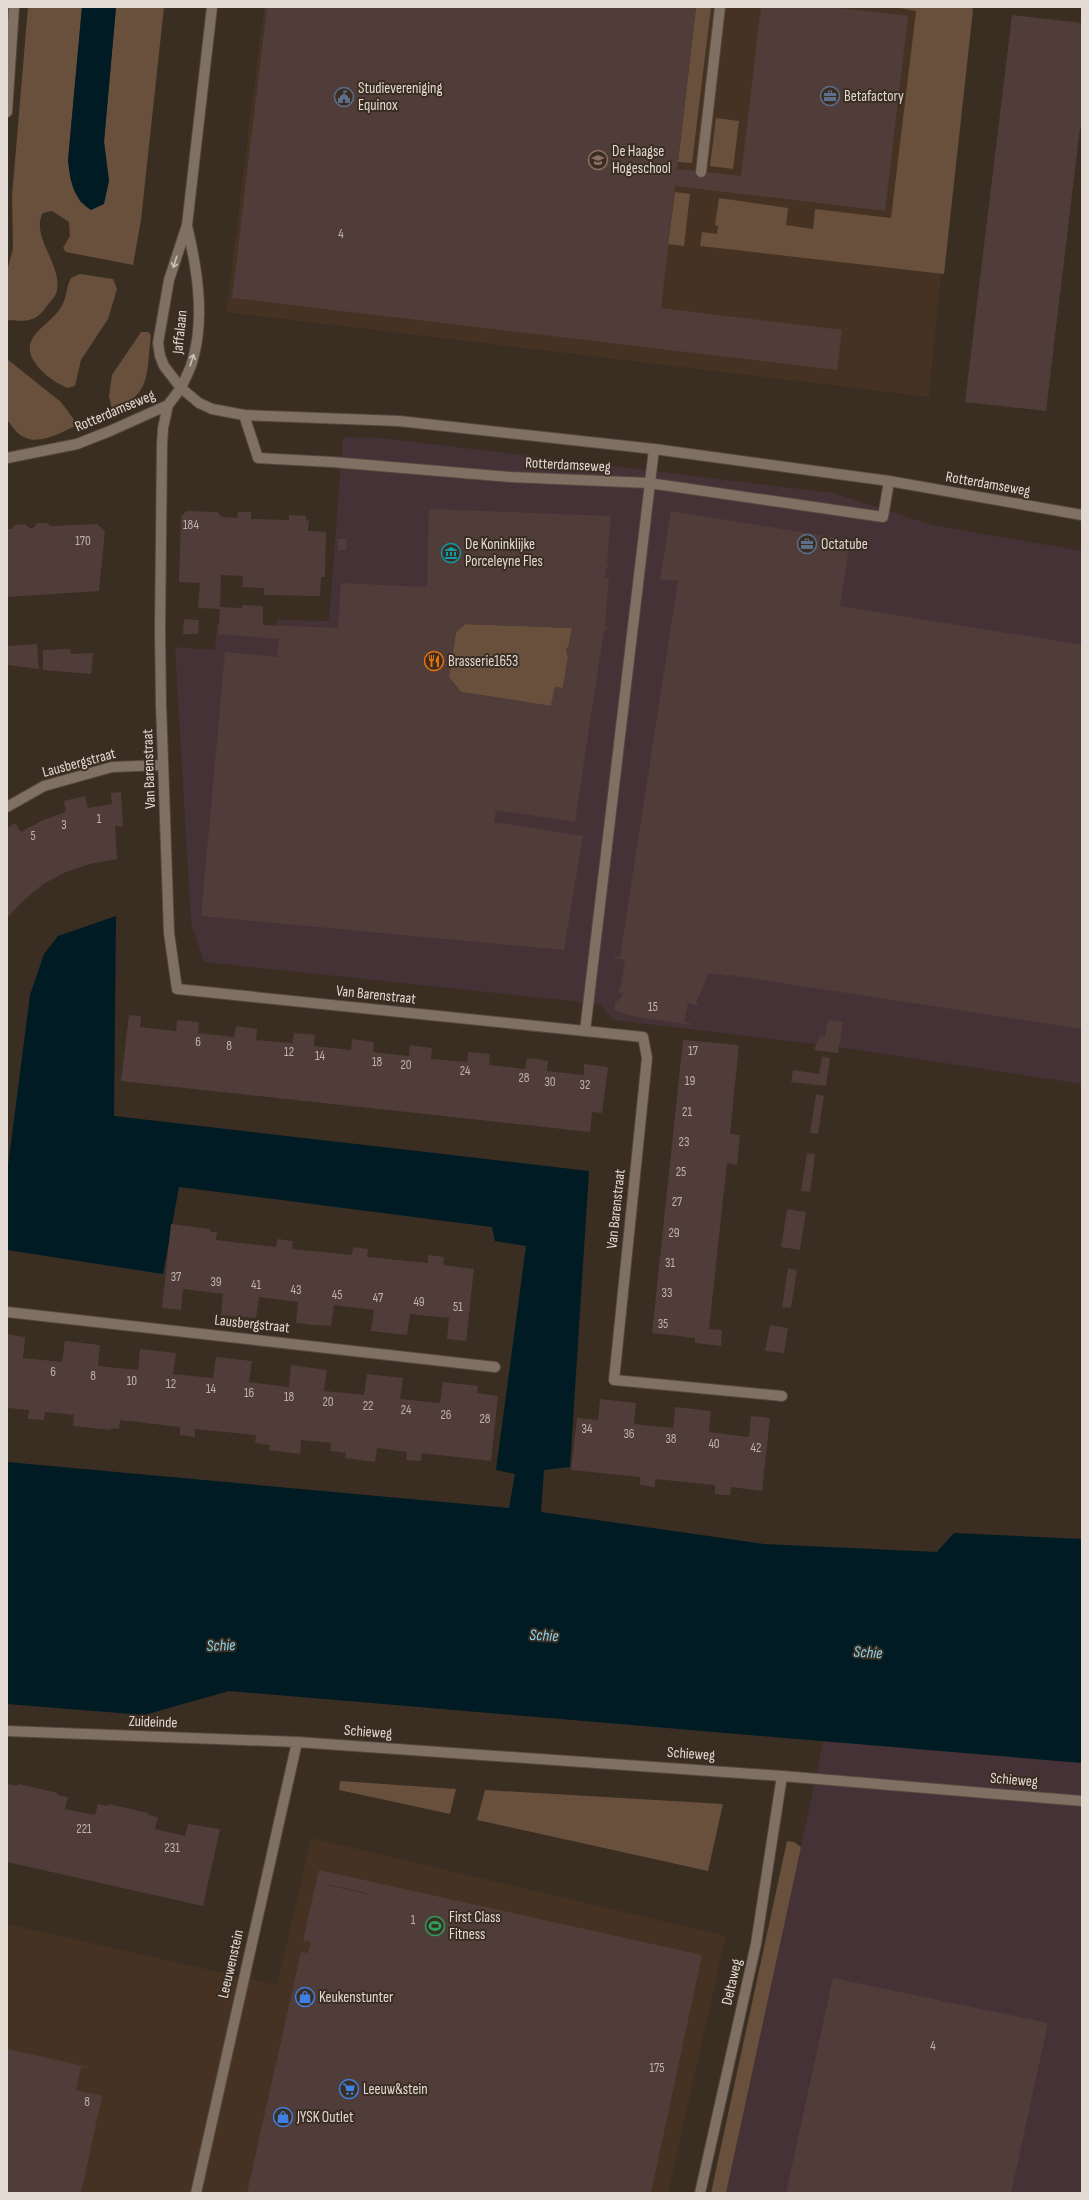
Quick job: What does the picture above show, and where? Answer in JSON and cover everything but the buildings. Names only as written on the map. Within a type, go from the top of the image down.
[{"type":"street","points":[[7,112],[14,7]]},
{"type":"street","name":"Jaffalaan","points":[[187,225],[198,281],[198,331],[193,361],[181,388],[164,366],[160,356],[158,343],[170,280],[187,225],[212,7]]},
{"type":"street","points":[[701,172],[720,7]]},
{"type":"street","name":"Rotterdamseweg","points":[[7,458],[77,444],[168,405],[181,388],[199,404],[212,409],[244,415],[399,421],[654,449],[889,481],[1082,515]]},
{"type":"street","name":"Van Barenstraat","points":[[168,405],[163,428],[160,631],[169,933],[177,989],[642,1037],[647,1058],[614,1380],[782,1396]]},
{"type":"street","name":"Rotterdamseweg","points":[[244,415],[258,458],[332,462],[518,477],[649,483],[883,517],[889,481]]},
{"type":"street","points":[[585,1031],[654,449]]},
{"type":"street","name":"Lausbergstraat","points":[[7,807],[44,786],[112,767],[163,765]]},
{"type":"street","name":"Lausbergstraat","points":[[7,1312],[495,1367]]},
{"type":"street","name":"Zuideinde","points":[[7,1731],[297,1742]]},
{"type":"street","name":"Schieweg","points":[[297,1742],[782,1776],[1082,1801]]},
{"type":"street","name":"Leeuwenstein","points":[[196,2193],[297,1742]]},
{"type":"street","name":"Deltaweg","points":[[700,2193],[756,1944],[782,1776]]},
{"type":"shaded area","points":[[28,7],[82,7],[68,160],[71,181],[81,203],[109,181],[104,142],[116,7],[164,7],[141,220],[133,265],[66,252],[63,248],[70,236],[69,222],[52,211],[43,213],[40,222],[40,231],[55,271],[57,290],[56,294],[39,315],[30,320],[20,321],[7,320],[7,271],[13,249],[12,196]]},
{"type":"shaded area","name":"De Haagse Hogeschool","points":[[264,7],[967,7],[929,397],[226,312]]},
{"type":"shaded area","points":[[696,7],[711,7],[692,163],[678,162]]},
{"type":"shaded area","points":[[894,7],[972,7],[973,10],[944,274],[700,246],[702,232],[717,234],[718,226],[715,225],[719,198],[788,208],[786,225],[813,229],[815,209],[891,218],[916,11]]},
{"type":"shaded area","points":[[716,118],[739,121],[733,169],[710,166]]},
{"type":"shaded area","points":[[675,192],[690,194],[684,246],[668,244]]},
{"type":"shaded area","points":[[80,274],[113,279],[117,289],[108,319],[81,360],[75,386],[68,388],[53,380],[39,368],[33,360],[30,352],[30,344],[37,332],[55,315],[61,307],[71,278]]},
{"type":"shaded area","points":[[141,332],[148,332],[151,335],[145,381],[135,397],[112,410],[109,396],[112,375]]},
{"type":"shaded area","points":[[7,359],[61,402],[78,425],[44,439],[37,440],[21,436],[7,420]]},
{"type":"shaded area","points":[[343,437],[382,438],[833,493],[932,525],[1082,551],[1082,1084],[838,1047],[614,1020],[599,1004],[204,962],[191,922],[175,647],[215,650],[217,624],[276,626],[277,620],[329,621]]},
{"type":"shaded area","points":[[465,624],[572,628],[569,645],[566,650],[568,657],[563,688],[555,687],[551,706],[461,692],[449,677],[456,632]]},
{"type":"shaded area","points":[[854,1595],[1082,1598],[1082,2193],[712,2193],[801,1847]]},
{"type":"shaded area","points":[[340,1781],[456,1789],[450,1814],[339,1790]]},
{"type":"shaded area","points":[[485,1790],[723,1804],[708,1871],[477,1820]]},
{"type":"shaded area","name":"Leeuw&stein","points":[[311,1838],[726,1936],[668,2193],[7,2193],[7,1924],[277,1985]]},
{"type":"shaded area","points":[[787,1841],[794,1842],[801,1847],[726,2193],[711,2193]]},
{"type":"water","points":[[82,7],[116,7],[104,142],[109,181],[104,204],[91,210],[85,206],[76,195],[71,182],[68,160]]},
{"type":"water","name":"Schie","points":[[116,916],[114,1116],[589,1171],[570,1467],[544,1470],[541,1512],[764,1544],[937,1552],[954,1533],[1082,1539],[1082,1763],[229,1691],[144,1715],[7,1704],[7,1462],[509,1508],[515,1474],[496,1470],[526,1246],[495,1241],[492,1227],[179,1187],[163,1274],[7,1250],[7,1174],[30,995],[44,954],[58,936]]},
{"type":"place","name":"Betafactory","points":[[830,96]]},
{"type":"place","name":"Studievereniging Equinox","points":[[344,97]]},
{"type":"place","name":"De Haagse Hogeschool","points":[[598,160]]},
{"type":"place","name":"Octatube","points":[[807,544]]},
{"type":"place","name":"De Koninklijke Porceleyne Fles","points":[[451,553]]},
{"type":"place","name":"Brasserie1653","points":[[434,661]]},
{"type":"place","name":"First Class Fitness","points":[[435,1926]]},
{"type":"place","name":"Keukenstunter","points":[[305,1997]]},
{"type":"place","name":"Leeuw&stein","points":[[349,2089]]},
{"type":"place","name":"JYSK Outlet","points":[[283,2117]]}]
